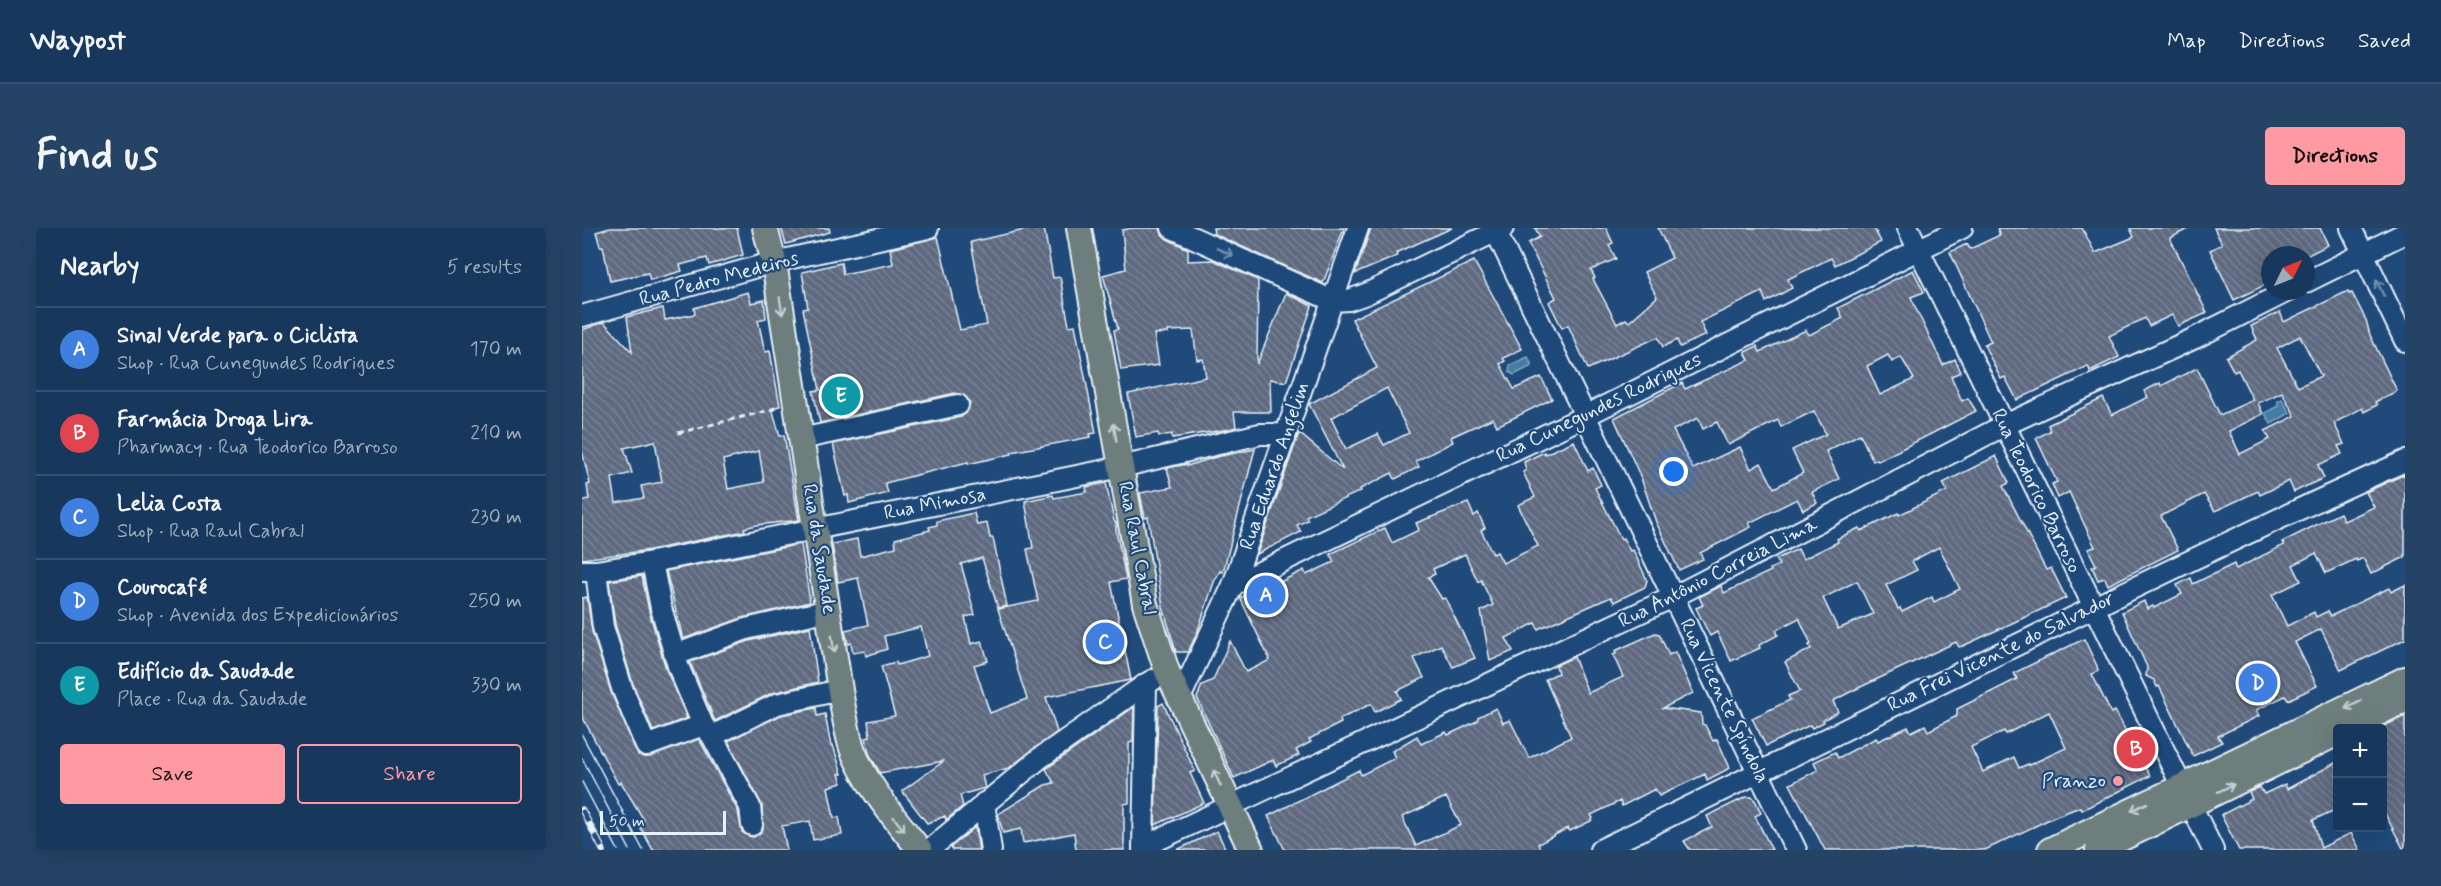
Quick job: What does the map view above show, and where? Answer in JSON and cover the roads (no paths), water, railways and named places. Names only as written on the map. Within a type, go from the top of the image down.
[{"type":"main road","name":"Rua da Saudade","points":[[765,228],[774,262],[814,528],[851,747],[872,785],[897,822],[920,850]]},
{"type":"main road","name":"Rua Raul Cabral","points":[[1079,228],[1145,604],[1167,671],[1251,850]]},
{"type":"main road","points":[[2098,850],[2186,796],[2405,679]]},
{"type":"main road","points":[[2358,724],[2405,700]]},
{"type":"main road","points":[[2050,850],[2333,736]]},
{"type":"street","name":"Rua Pedro Medeiros","points":[[582,316],[867,235],[928,228]]},
{"type":"street","points":[[1172,228],[1333,301],[1349,300],[1366,294],[1498,229]]},
{"type":"street","name":"Rua Eduardo Angelim","points":[[1180,699],[1233,585],[1358,228]]},
{"type":"street","name":"Rua Teodorico Barroso","points":[[1908,228],[2212,850]]},
{"type":"street","name":"Rua Cunegundes Rodrigues","points":[[1233,585],[1586,416],[1962,228]]},
{"type":"street","points":[[2350,228],[2405,341]]},
{"type":"street","name":"Rua Vicente Spíndola","points":[[1498,229],[1796,850]]},
{"type":"street","points":[[2315,278],[2405,233]]},
{"type":"street","name":"Rua Antônio Correia Lima","points":[[1143,848],[1673,597],[2005,425],[2194,338],[2270,300]]},
{"type":"street","points":[[801,439],[958,405]]},
{"type":"street","name":"Rua Mimosa","points":[[589,571],[652,562],[1121,467],[1260,434],[1275,434],[1285,439]]},
{"type":"street","name":"Rua Frei Vicente do Salvador","points":[[1600,850],[2092,606],[2405,461]]},
{"type":"street","points":[[652,562],[661,608],[678,666],[708,731],[750,807],[752,825]]},
{"type":"street","points":[[589,571],[622,688],[646,746],[708,731],[777,704],[840,690]]},
{"type":"street","points":[[675,655],[762,624],[828,610]]},
{"type":"street","points":[[930,850],[1040,759],[1167,671]]},
{"type":"street","points":[[1143,848],[1146,684]]},
{"type":"street","points":[[984,803],[991,850]]},
{"type":"water","points":[[1528,357],[1532,366],[1514,375],[1509,372],[1510,365]]},
{"type":"water","points":[[2282,399],[2290,413],[2271,424],[2265,413],[2278,406],[2278,401]]},
{"type":"tram line","points":[[582,735],[643,850]]},
{"type":"tram line","points":[[582,758],[630,850]]},
{"type":"tram line","points":[[582,782],[618,850]]},
{"type":"railway","points":[[582,810],[603,850]]},
{"type":"place","name":"Edifício da Saudade","points":[[841,396]]},
{"type":"place","name":"Sinal Verde para o Ciclista","points":[[1266,595]]},
{"type":"place","name":"Lelia Costa","points":[[1105,642]]},
{"type":"place","name":"Courocafé","points":[[2258,683]]},
{"type":"place","name":"Farmácia Droga Lira","points":[[2136,749]]},
{"type":"place","name":"Pranzo","points":[[2118,781]]}]
